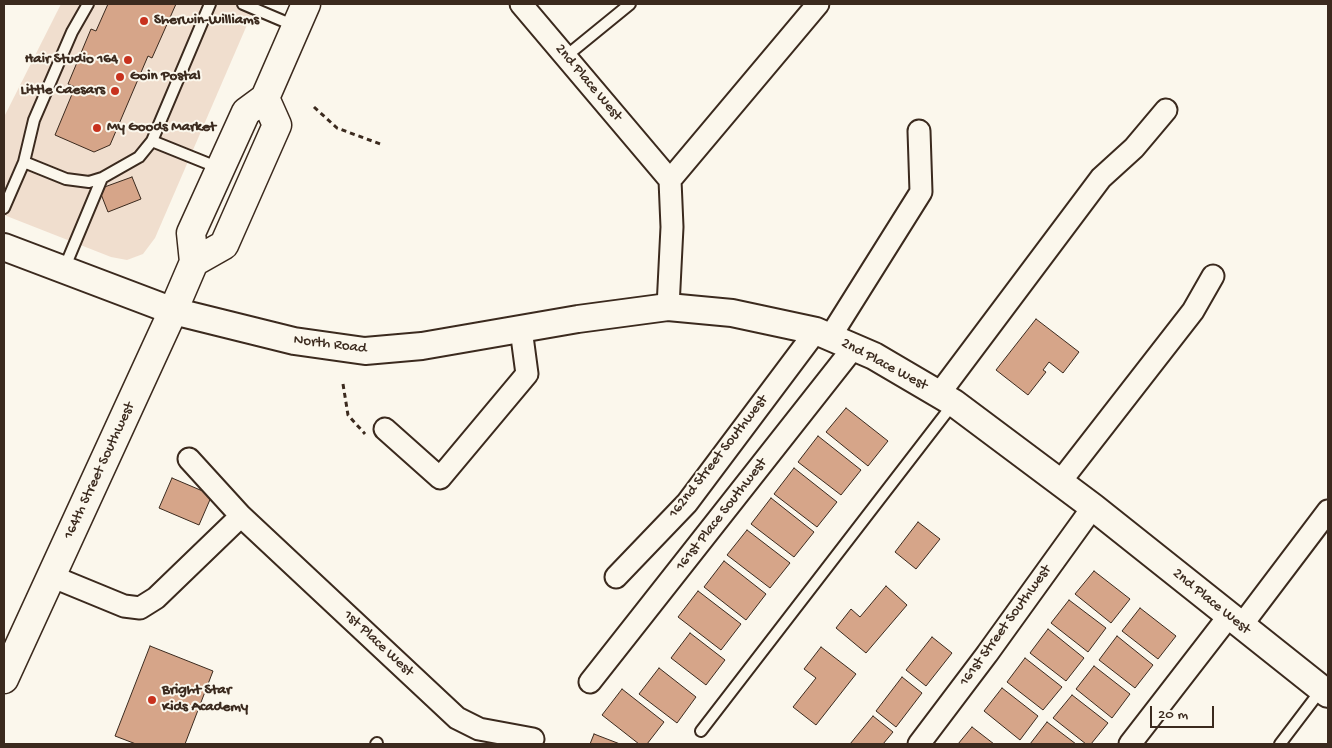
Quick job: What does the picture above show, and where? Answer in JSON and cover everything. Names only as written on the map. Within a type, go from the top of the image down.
[{"type":"main road","name":"164th Street Southwest","points":[[4,679],[173,312],[194,262],[191,233],[246,112],[265,98],[301,15]]},
{"type":"main road","points":[[194,262],[224,245],[277,125],[265,98]]},
{"type":"street","name":"2nd Place West","points":[[520,4],[670,180]]},
{"type":"street","points":[[668,307],[672,227],[670,180],[818,4]]},
{"type":"street","points":[[946,399],[1101,178],[1134,148],[1166,110]]},
{"type":"street","name":"162nd Street Southwest","points":[[616,577],[687,502],[823,334],[921,192],[919,131]]},
{"type":"street","name":"North Road","points":[[4,247],[173,312],[294,341],[365,351],[422,346],[578,319],[668,307]]},
{"type":"street","points":[[1060,482],[1193,311],[1213,276]]},
{"type":"street","name":"2nd Place West","points":[[668,307],[732,313],[823,334],[874,356],[946,399],[1060,482],[1325,692]]},
{"type":"street","points":[[376,432],[440,478],[527,374],[521,329]]},
{"type":"street","name":"161st Place Southwest","points":[[590,682],[854,347]]},
{"type":"street","name":"1st Place West","points":[[189,459],[241,516],[457,718],[478,729],[533,738]]},
{"type":"street","name":"161st Street Southwest","points":[[919,744],[987,654],[1093,507]]},
{"type":"street","points":[[1130,744],[1328,511]]},
{"type":"street","points":[[51,576],[124,606],[140,608],[156,598],[241,516]]},
{"type":"lane","points":[[4,208],[24,162],[34,120],[72,32],[88,4]]},
{"type":"lane","points":[[24,162],[66,179],[89,182],[102,178],[139,157],[152,141],[210,4]]},
{"type":"lane","points":[[242,4],[301,15]]},
{"type":"lane","points":[[566,57],[630,4]]},
{"type":"lane","points":[[152,141],[220,169]]},
{"type":"lane","points":[[63,270],[102,178]]},
{"type":"lane","points":[[700,731],[946,399]]},
{"type":"lane","points":[[1280,744],[1325,692]]},
{"type":"path","points":[[314,107],[337,128],[383,145]]},
{"type":"path","points":[[343,384],[348,415],[359,428],[376,432]]},
{"type":"shaded area","points":[[61,4],[256,4],[155,238],[143,254],[127,260],[111,257],[4,215],[4,117]]},
{"type":"building","points":[[108,4],[176,4],[152,58],[148,56],[110,145],[94,152],[55,135],[75,87],[68,84],[91,29],[96,31]]},
{"type":"building","points":[[132,177],[141,199],[108,212],[99,189]]},
{"type":"building","points":[[1036,319],[1079,352],[1063,373],[1049,362],[1043,370],[1046,372],[1028,395],[996,370]]},
{"type":"building","points":[[846,408],[888,441],[868,466],[826,432]]},
{"type":"building","points":[[818,436],[861,470],[841,495],[798,462]]},
{"type":"building","points":[[794,468],[837,502],[817,527],[774,494]]},
{"type":"building","points":[[172,478],[212,495],[199,525],[159,508]]},
{"type":"building","points":[[771,498],[814,532],[794,557],[751,524]]},
{"type":"building","points":[[918,522],[940,539],[916,569],[895,552]]},
{"type":"building","points":[[747,530],[790,563],[770,588],[727,555]]},
{"type":"building","points":[[724,561],[766,594],[746,620],[704,587]]},
{"type":"building","points":[[1094,571],[1130,599],[1111,623],[1075,594]]},
{"type":"building","points":[[886,586],[907,605],[866,653],[836,628],[851,609],[860,617]]},
{"type":"building","points":[[698,591],[741,624],[721,650],[678,617]]},
{"type":"building","points":[[1069,600],[1106,628],[1088,652],[1051,623]]},
{"type":"building","points":[[1140,608],[1176,636],[1158,659],[1122,631]]},
{"type":"building","points":[[1048,629],[1084,658],[1066,681],[1030,653]]},
{"type":"building","points":[[690,633],[725,660],[706,685],[671,658]]},
{"type":"building","points":[[1117,636],[1153,665],[1135,688],[1099,660]]},
{"type":"building","points":[[932,637],[952,653],[926,686],[906,670]]},
{"type":"building","points":[[150,646],[213,671],[185,744],[136,744],[115,736]]},
{"type":"building","points":[[821,647],[856,674],[816,725],[793,707],[816,678],[804,669]]},
{"type":"building","points":[[1025,658],[1062,687],[1043,710],[1007,682]]},
{"type":"building","points":[[1094,666],[1130,694],[1112,718],[1076,689]]},
{"type":"building","points":[[659,668],[696,697],[677,723],[639,694]]},
{"type":"building","points":[[902,677],[922,693],[896,727],[876,711]]},
{"type":"building","points":[[1002,688],[1038,716],[1020,740],[984,711]]},
{"type":"building","points":[[622,689],[664,722],[647,744],[639,744],[602,715]]},
{"type":"building","points":[[1072,695],[1108,723],[1091,744],[1086,744],[1053,718]]},
{"type":"building","points":[[873,716],[893,732],[883,744],[850,744]]},
{"type":"building","points":[[1047,722],[1076,744],[1030,744]]},
{"type":"building","points":[[972,727],[994,744],[958,744]]},
{"type":"building","points":[[594,734],[620,744],[590,744]]},
{"type":"place","name":"Sherwin-Williams","points":[[144,21]]},
{"type":"place","name":"Hair Studio 164","points":[[128,60]]},
{"type":"place","name":"Goin Postal","points":[[120,77]]},
{"type":"place","name":"Little Caesars","points":[[115,91]]},
{"type":"place","name":"My Goods Market","points":[[97,128]]},
{"type":"place","name":"Bright Star Kids Academy","points":[[152,700]]}]
